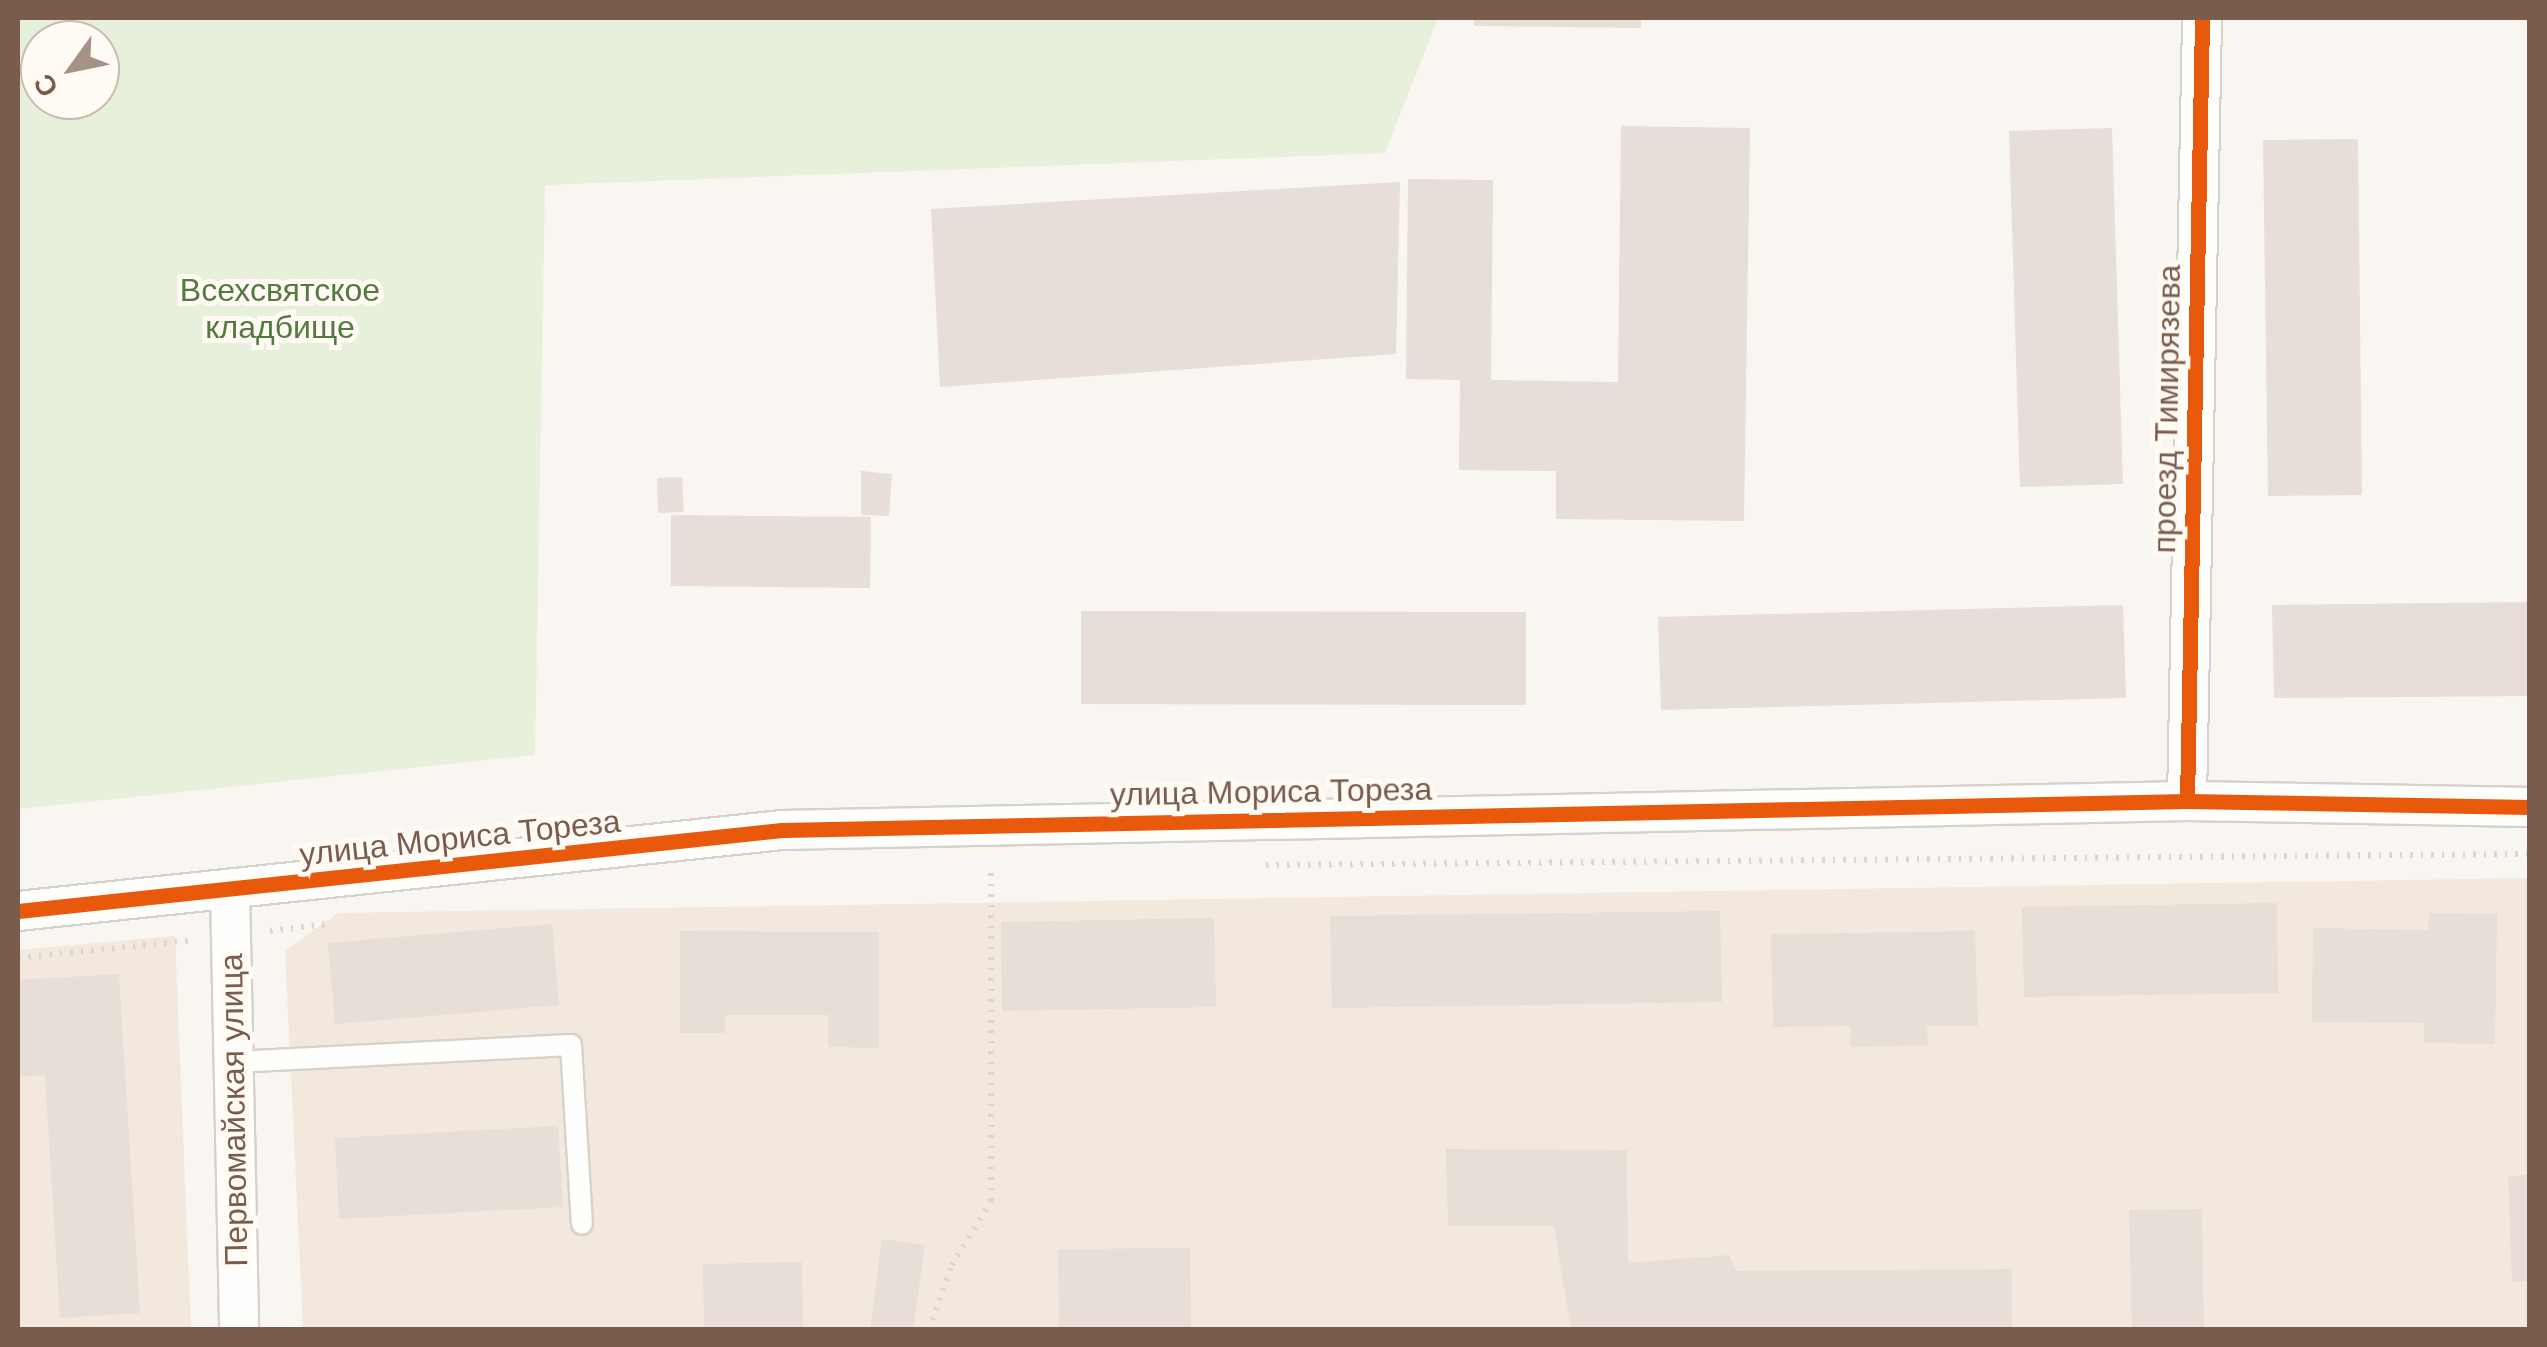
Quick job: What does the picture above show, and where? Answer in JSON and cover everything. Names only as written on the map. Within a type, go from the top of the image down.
[{"type":"street","name":"проезд Тимирязева","points":[[2187,800],[2202,18]]},
{"type":"street","name":"улица Мориса Тореза","points":[[18,911],[230,892],[782,830],[2187,800],[2530,807]]},
{"type":"street","name":"Первомайская улица","points":[[230,892],[239,1330]]},
{"type":"lane","points":[[234,1062],[570,1044],[582,1224]]},
{"type":"path","points":[[1248,865],[2530,854]]},
{"type":"path","points":[[972,868],[1010,868]]},
{"type":"path","points":[[929,1330],[952,1265],[991,1201],[991,868]]},
{"type":"path","points":[[18,958],[340,922]]},
{"type":"shaded area","points":[[2529,878],[2529,1329],[303,1329],[285,951],[338,913]]},
{"type":"shaded area","points":[[175,936],[191,1329],[18,1330],[18,950]]},
{"type":"green space","name":"Всехсвятское кладбище","points":[[18,18],[1438,18],[1385,153],[545,185],[535,755],[18,809]]},
{"type":"building","points":[[1474,18],[1641,18],[1641,28],[1474,26]]},
{"type":"building","points":[[1621,126],[1750,128],[1744,521],[1556,519],[1556,471],[1459,470],[1460,380],[1406,379],[1408,179],[1493,180],[1491,380],[1618,382]]},
{"type":"building","points":[[2112,128],[2123,484],[2020,487],[2009,131]]},
{"type":"building","points":[[2358,139],[2362,495],[2268,496],[2263,140]]},
{"type":"building","points":[[1400,182],[1396,354],[940,387],[931,209]]},
{"type":"building","points":[[861,471],[892,474],[889,516],[861,515]]},
{"type":"building","points":[[682,477],[684,512],[658,513],[657,478]]},
{"type":"building","points":[[671,515],[871,517],[870,588],[671,586]]},
{"type":"building","points":[[2530,602],[2530,696],[2274,698],[2272,605]]},
{"type":"building","points":[[2123,605],[2126,698],[1661,710],[1658,617]]},
{"type":"building","points":[[1081,611],[1526,612],[1526,705],[1081,704]]},
{"type":"building","points":[[2277,903],[2278,993],[2024,997],[2022,907]]},
{"type":"building","points":[[1720,911],[1722,1002],[1332,1008],[1330,916]]},
{"type":"building","points":[[2429,913],[2497,914],[2495,1044],[2424,1043],[2424,1023],[2312,1022],[2313,928],[2428,930]]},
{"type":"building","points":[[1214,918],[1216,1007],[1002,1011],[1001,922]]},
{"type":"building","points":[[552,924],[559,1005],[335,1024],[328,943]]},
{"type":"building","points":[[680,931],[879,932],[879,1048],[828,1047],[828,1015],[725,1015],[725,1033],[680,1033]]},
{"type":"building","points":[[1975,931],[1978,1026],[1927,1026],[1928,1045],[1851,1047],[1850,1026],[1773,1027],[1771,934]]},
{"type":"building","points":[[119,974],[140,1313],[60,1318],[45,1075],[18,1077],[18,980]]},
{"type":"building","points":[[558,1126],[563,1207],[339,1219],[335,1138]]},
{"type":"building","points":[[1446,1149],[1627,1150],[1628,1263],[1729,1255],[1736,1271],[2012,1269],[2012,1330],[1571,1330],[1554,1226],[1448,1226]]},
{"type":"building","points":[[2530,1175],[2530,1281],[2512,1282],[2508,1176]]},
{"type":"building","points":[[2202,1209],[2204,1330],[2132,1330],[2129,1210]]},
{"type":"building","points":[[882,1239],[925,1245],[913,1330],[870,1330]]},
{"type":"building","points":[[1190,1248],[1191,1330],[1059,1330],[1058,1249]]},
{"type":"building","points":[[802,1262],[803,1330],[704,1330],[703,1264]]},
{"type":"cycle path","points":[[2187,801],[2202,18]]},
{"type":"cycle path","points":[[18,911],[782,830],[2187,801],[2530,807]]}]
